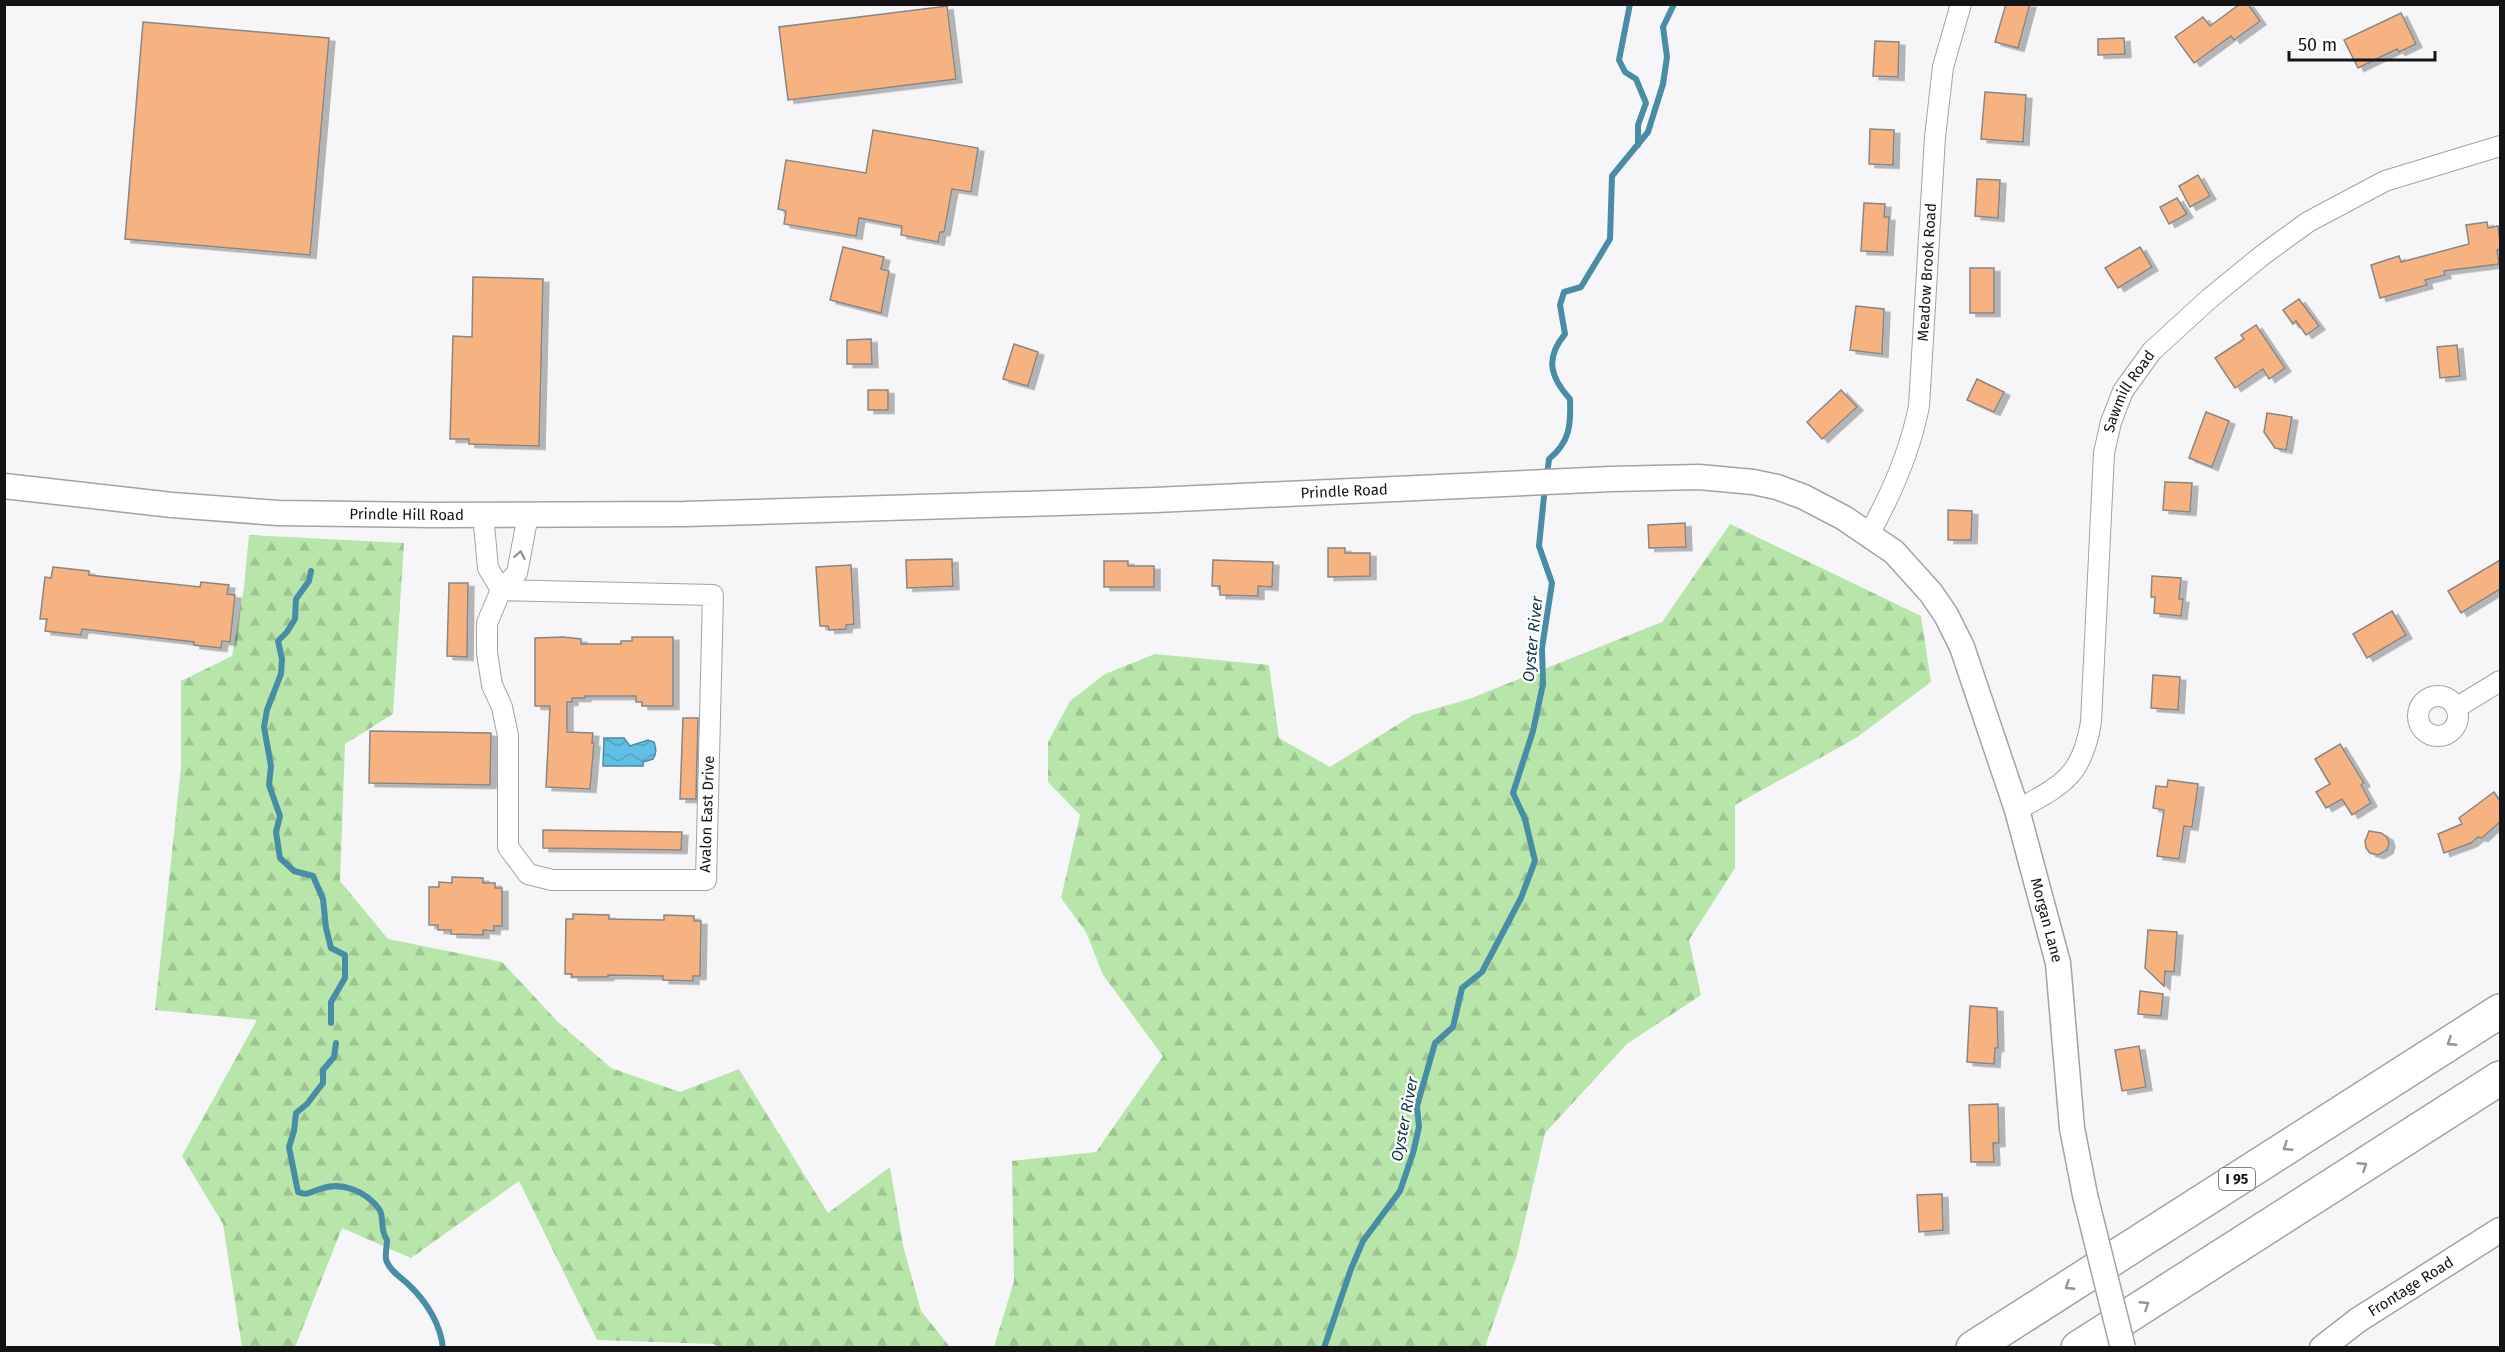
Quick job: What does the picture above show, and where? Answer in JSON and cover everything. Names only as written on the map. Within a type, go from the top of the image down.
[{"type":"highway","name":"I 95","points":[[1972,1347],[2500,1011]]},
{"type":"highway","points":[[2078,1347],[2500,1078]]},
{"type":"street","name":"Meadow Brook Road","points":[[1869,534],[1889,499],[1912,440],[1919,406],[1935,137],[1942,67],[1961,4]]},
{"type":"street","name":"Sawmill Road","points":[[2017,810],[2067,780],[2080,760],[2087,743],[2091,722],[2104,453],[2111,422],[2123,391],[2152,351],[2210,298],[2308,222],[2385,181],[2500,146]]},
{"type":"street","name":"Prindle Road","points":[[808,510],[1155,500],[1699,477],[1753,482],[1804,497],[1869,534]]},
{"type":"street","name":"Prindle Hill Road","points":[[4,486],[172,505],[278,513],[528,515],[685,514],[808,510]]},
{"type":"street","points":[[483,514],[488,568],[501,590]]},
{"type":"street","name":"Avalon East Drive","points":[[501,590],[713,595],[706,880],[552,880],[528,874],[508,847],[508,736],[502,707],[492,685],[487,653],[487,623],[501,590],[516,573],[528,515]]},
{"type":"street","name":"Morgan Lane","points":[[1869,534],[1894,552],[1916,574],[1946,615],[1965,655],[2017,810],[2058,963],[2072,1128],[2085,1195],[2122,1347]]},
{"type":"street","points":[[2456,708],[2500,681]]},
{"type":"street","name":"Frontage Road","points":[[2322,1347],[2358,1320],[2500,1230]]},
{"type":"green space","points":[[1730,524],[1921,616],[1931,682],[1856,738],[1735,805],[1735,868],[1689,940],[1701,995],[1627,1044],[1545,1133],[1517,1255],[1485,1347],[994,1347],[1014,1281],[1012,1161],[1096,1152],[1163,1056],[1103,975],[1086,932],[1061,898],[1080,815],[1048,782],[1048,742],[1070,701],[1105,674],[1155,654],[1269,665],[1279,738],[1330,767],[1413,715],[1469,699],[1662,622]]},
{"type":"green space","points":[[249,535],[404,543],[393,714],[345,744],[340,881],[388,939],[502,962],[558,1022],[611,1068],[680,1092],[739,1069],[828,1213],[890,1167],[903,1245],[921,1311],[950,1347],[718,1348],[714,1344],[597,1340],[519,1181],[411,1258],[342,1228],[295,1347],[242,1347],[223,1224],[182,1156],[257,1020],[155,1010],[181,768],[181,681],[232,656],[244,587]]},
{"type":"water","points":[[604,738],[624,738],[630,746],[648,740],[654,742],[655,755],[653,759],[643,762],[643,766],[603,766]]},
{"type":"building","points":[[2006,4],[2030,4],[2018,48],[1995,42]]},
{"type":"building","points":[[2240,4],[2248,4],[2260,21],[2234,40],[2231,36],[2194,63],[2175,37],[2203,17],[2210,26]]},
{"type":"building","points":[[947,6],[956,79],[788,100],[779,27]]},
{"type":"building","points":[[2401,13],[2416,44],[2399,52],[2397,49],[2358,68],[2344,40]]},
{"type":"building","points":[[143,22],[329,38],[310,255],[125,239]]},
{"type":"building","points":[[2124,38],[2125,54],[2098,55],[2098,39]]},
{"type":"building","points":[[1875,41],[1899,42],[1898,77],[1873,76]]},
{"type":"building","points":[[1985,92],[2026,95],[2023,142],[1981,139]]},
{"type":"building","points":[[1870,129],[1894,130],[1893,165],[1869,164]]},
{"type":"building","points":[[873,130],[978,148],[971,192],[952,189],[944,232],[940,232],[938,242],[901,235],[902,226],[859,218],[856,236],[784,224],[786,211],[778,209],[786,160],[866,173]]},
{"type":"building","points":[[2198,175],[2210,196],[2190,207],[2179,186]]},
{"type":"building","points":[[1977,179],[2000,180],[1998,218],[1975,216]]},
{"type":"building","points":[[2177,198],[2187,214],[2169,224],[2160,207]]},
{"type":"building","points":[[1864,203],[1885,204],[1884,217],[1889,217],[1887,252],[1861,251]]},
{"type":"building","points":[[2487,222],[2488,228],[2498,226],[2499,264],[2444,271],[2445,275],[2425,280],[2427,285],[2380,298],[2371,265],[2399,256],[2401,262],[2469,244],[2466,225]]},
{"type":"building","points":[[843,247],[884,257],[881,269],[889,271],[881,313],[830,300]]},
{"type":"building","points":[[2140,247],[2152,267],[2118,288],[2105,268]]},
{"type":"building","points":[[1970,268],[1994,268],[1994,313],[1970,313]]},
{"type":"building","points":[[473,277],[543,279],[539,446],[469,444],[469,439],[450,439],[453,336],[472,337]]},
{"type":"building","points":[[2299,299],[2319,326],[2306,335],[2296,321],[2293,324],[2283,310]]},
{"type":"building","points":[[1856,306],[1884,309],[1882,354],[1850,350]]},
{"type":"building","points":[[2256,325],[2285,368],[2269,379],[2263,369],[2235,388],[2215,358],[2244,339],[2241,335]]},
{"type":"building","points":[[871,339],[872,364],[847,364],[847,340]]},
{"type":"building","points":[[1014,344],[1038,352],[1028,386],[1003,379]]},
{"type":"building","points":[[2457,345],[2460,376],[2440,378],[2437,347]]},
{"type":"building","points":[[1977,379],[2004,392],[1994,412],[1967,400]]},
{"type":"building","points":[[868,390],[888,390],[888,410],[868,410]]},
{"type":"building","points":[[1841,390],[1857,407],[1822,439],[1807,422]]},
{"type":"building","points":[[2206,412],[2229,421],[2212,467],[2189,458]]},
{"type":"building","points":[[2267,413],[2292,417],[2286,450],[2275,448],[2264,432]]},
{"type":"building","points":[[2165,482],[2192,483],[2190,512],[2163,510]]},
{"type":"building","points":[[1948,510],[1972,511],[1971,540],[1948,540]]},
{"type":"building","points":[[1685,523],[1686,547],[1649,548],[1648,525]]},
{"type":"building","points":[[1328,548],[1345,548],[1345,553],[1370,553],[1370,576],[1328,577]]},
{"type":"building","points":[[952,559],[953,586],[907,588],[906,560]]},
{"type":"building","points":[[1213,560],[1273,562],[1272,587],[1258,586],[1258,596],[1220,595],[1220,586],[1212,586]]},
{"type":"building","points":[[2500,560],[2500,589],[2461,613],[2448,591]]},
{"type":"building","points":[[1104,561],[1128,561],[1128,566],[1154,566],[1154,587],[1104,587]]},
{"type":"building","points":[[851,565],[854,624],[846,625],[846,629],[829,630],[828,626],[820,626],[816,567]]},
{"type":"building","points":[[53,567],[89,571],[89,575],[200,587],[201,582],[229,585],[227,594],[235,595],[230,642],[222,641],[221,648],[194,645],[194,642],[82,629],[81,635],[45,631],[47,619],[40,619],[45,577],[51,578]]},
{"type":"building","points":[[2152,576],[2181,578],[2179,599],[2183,599],[2181,616],[2154,613],[2155,597],[2151,597]]},
{"type":"building","points":[[449,583],[468,583],[467,657],[447,656]]},
{"type":"building","points":[[2392,611],[2406,635],[2367,658],[2353,634]]},
{"type":"building","points":[[632,637],[673,637],[673,706],[642,706],[642,702],[636,702],[636,696],[585,696],[585,698],[572,698],[572,702],[567,702],[567,732],[593,733],[590,789],[546,787],[550,706],[535,706],[535,638],[581,639],[581,644],[621,644],[621,641],[632,641]]},
{"type":"building","points":[[2153,675],[2180,677],[2178,710],[2151,708]]},
{"type":"building","points":[[683,718],[698,718],[696,799],[680,799]]},
{"type":"building","points":[[370,731],[491,733],[490,785],[369,783]]},
{"type":"building","points":[[2340,744],[2364,783],[2361,785],[2371,803],[2352,815],[2342,799],[2326,808],[2316,792],[2330,784],[2315,759]]},
{"type":"building","points":[[2168,780],[2198,784],[2192,827],[2184,826],[2179,859],[2157,856],[2164,810],[2153,808],[2156,786],[2167,787]]},
{"type":"building","points":[[2494,792],[2500,801],[2500,822],[2482,838],[2478,837],[2471,843],[2444,853],[2438,834],[2462,824],[2459,818]]},
{"type":"building","points":[[543,830],[682,832],[681,850],[543,848]]},
{"type":"building","points":[[2369,831],[2381,833],[2387,837],[2389,843],[2387,850],[2378,855],[2370,853],[2365,841]]},
{"type":"building","points":[[452,877],[483,878],[483,883],[495,883],[495,888],[502,888],[502,926],[494,926],[494,931],[483,930],[483,935],[451,934],[451,930],[438,930],[438,925],[429,925],[429,887],[439,887],[439,882],[452,883]]},
{"type":"building","points":[[573,914],[609,915],[609,919],[664,920],[664,915],[694,916],[694,921],[701,921],[700,976],[693,976],[693,981],[663,980],[663,976],[572,977],[572,974],[565,974],[566,919],[573,919]]},
{"type":"building","points":[[2148,930],[2177,932],[2174,972],[2165,971],[2164,986],[2145,968]]},
{"type":"building","points":[[2140,991],[2163,994],[2161,1016],[2138,1014]]},
{"type":"building","points":[[1970,1006],[1997,1008],[1998,1048],[1995,1048],[1994,1064],[1967,1062]]},
{"type":"building","points":[[2139,1046],[2146,1087],[2122,1091],[2115,1050]]},
{"type":"building","points":[[1998,1104],[1999,1143],[1993,1143],[1994,1162],[1971,1162],[1969,1105]]},
{"type":"building","points":[[1942,1194],[1943,1230],[1919,1232],[1917,1195]]},
{"type":"waterway","points":[[1630,4],[1619,60],[1625,72],[1636,79],[1646,103],[1638,125],[1638,145]]},
{"type":"waterway","name":"Oyster River","points":[[1547,476],[1549,459],[1565,439],[1570,417],[1570,399],[1558,383],[1552,367],[1555,351],[1565,334],[1560,305],[1564,292],[1581,287],[1610,239],[1612,176],[1648,132],[1663,84],[1667,57],[1663,27],[1674,4]]},
{"type":"waterway","name":"Oyster River","points":[[1324,1348],[1363,1241],[1400,1191],[1413,1153],[1419,1127],[1417,1106],[1435,1043],[1453,1027],[1462,988],[1482,972],[1521,898],[1535,861],[1525,819],[1513,793],[1533,731],[1543,684],[1542,648],[1552,583],[1539,546],[1545,486]]},
{"type":"waterway","points":[[311,571],[309,581],[296,599],[295,619],[278,641],[282,659],[281,674],[267,710],[264,727],[271,766],[269,785],[280,816],[276,832],[280,858],[294,871],[313,876],[323,899],[331,948],[345,955],[345,978],[331,1002],[331,1023]]},
{"type":"waterway","points":[[336,1043],[334,1057],[323,1070],[323,1083],[307,1104],[296,1113],[289,1147],[298,1192],[307,1194],[328,1187],[344,1187],[353,1189],[374,1203],[382,1216],[383,1232],[387,1240],[387,1263],[426,1304],[439,1329],[443,1348]]}]
